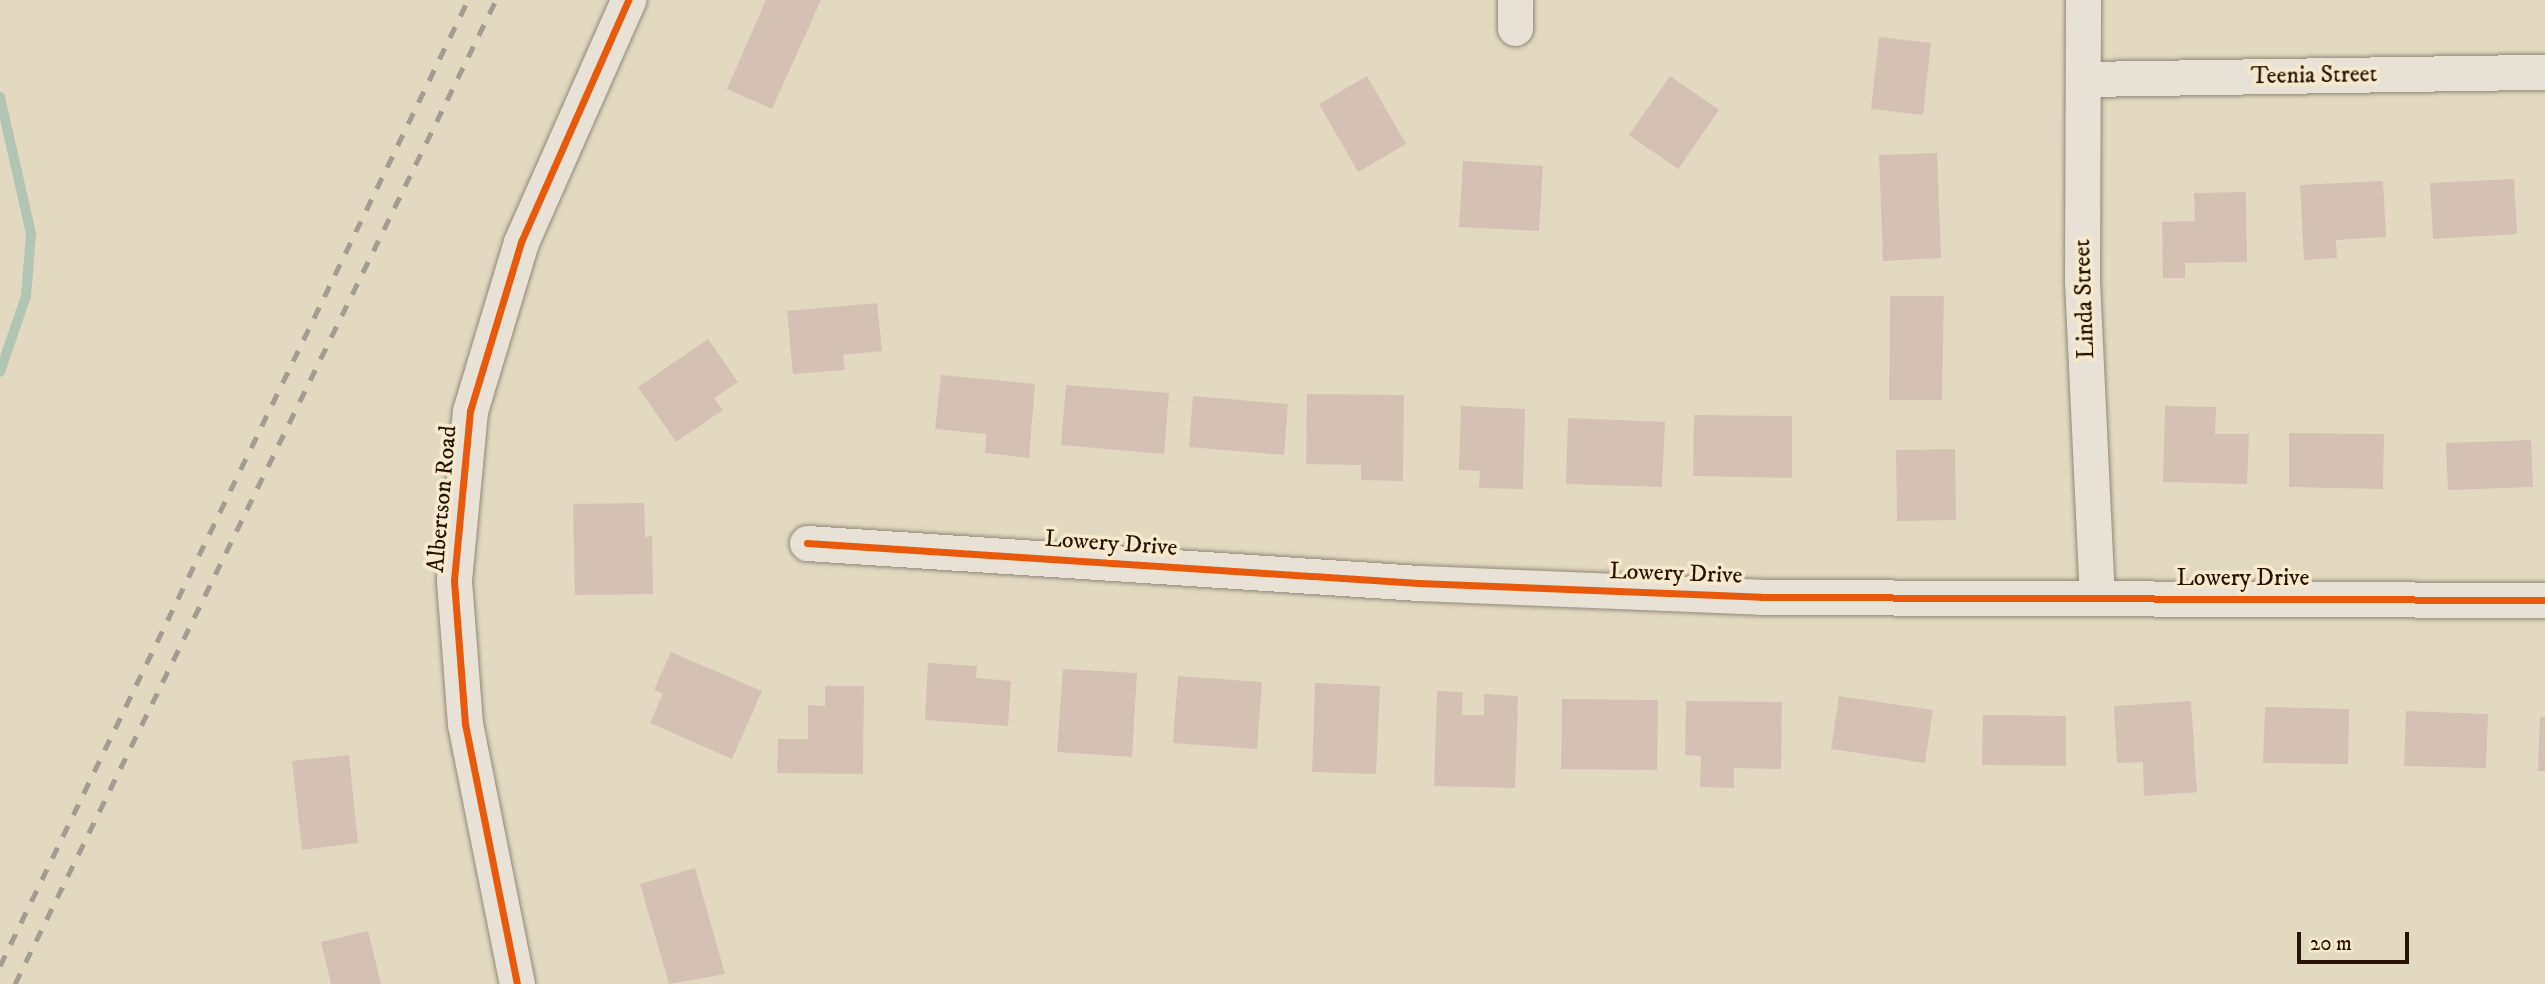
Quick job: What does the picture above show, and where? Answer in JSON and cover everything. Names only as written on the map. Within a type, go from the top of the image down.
[{"type":"street","name":"Albertson Road","points":[[517,984],[464,724],[454,580],[470,411],[521,242],[628,0]]},
{"type":"street","name":"Linda Street","points":[[2083,0],[2082,281],[2097,598]]},
{"type":"street","name":"Teenia Street","points":[[2084,79],[2545,72]]},
{"type":"street","name":"Lowery Drive","points":[[807,542],[1419,583],[1761,597],[2545,600]]},
{"type":"building","points":[[766,0],[821,0],[772,109],[727,89]]},
{"type":"building","points":[[1879,37],[1931,43],[1923,115],[1871,109]]},
{"type":"building","points":[[1367,76],[1406,144],[1358,172],[1319,104]]},
{"type":"building","points":[[1670,76],[1719,110],[1678,169],[1629,135]]},
{"type":"building","points":[[1937,153],[1941,258],[1883,261],[1879,155]]},
{"type":"building","points":[[1463,161],[1543,166],[1539,231],[1459,227]]},
{"type":"building","points":[[2514,179],[2517,234],[2433,239],[2430,183]]},
{"type":"building","points":[[2383,181],[2386,237],[2336,240],[2337,258],[2304,260],[2300,185]]},
{"type":"building","points":[[2246,192],[2247,262],[2185,263],[2185,278],[2163,278],[2162,222],[2195,221],[2194,193]]},
{"type":"building","points":[[1890,296],[1944,296],[1942,400],[1889,400]]},
{"type":"building","points":[[877,303],[882,351],[843,355],[845,370],[793,374],[787,311]]},
{"type":"building","points":[[708,339],[738,382],[714,398],[723,410],[676,442],[638,387]]},
{"type":"building","points":[[941,375],[1035,384],[1029,458],[985,453],[986,434],[935,429]]},
{"type":"building","points":[[1066,385],[1169,393],[1164,454],[1061,445]]},
{"type":"building","points":[[1307,394],[1404,395],[1403,481],[1361,480],[1361,465],[1306,464]]},
{"type":"building","points":[[1193,396],[1288,404],[1284,455],[1189,447]]},
{"type":"building","points":[[1461,406],[1525,409],[1523,489],[1479,488],[1480,471],[1459,470]]},
{"type":"building","points":[[2165,406],[2216,407],[2215,434],[2249,434],[2247,484],[2163,482]]},
{"type":"building","points":[[1694,415],[1792,416],[1792,478],[1693,476]]},
{"type":"building","points":[[1568,418],[1665,422],[1662,487],[1566,484]]},
{"type":"building","points":[[2289,433],[2384,434],[2383,489],[2289,487]]},
{"type":"building","points":[[2531,440],[2533,487],[2448,490],[2446,443]]},
{"type":"building","points":[[1955,449],[1956,520],[1897,521],[1896,450]]},
{"type":"building","points":[[644,503],[645,537],[652,536],[653,594],[575,595],[573,504]]},
{"type":"building","points":[[671,652],[762,691],[732,759],[650,723],[663,694],[654,690]]},
{"type":"building","points":[[928,663],[977,666],[976,678],[1011,681],[1008,726],[925,720]]},
{"type":"building","points":[[1063,669],[1137,673],[1132,757],[1057,752]]},
{"type":"building","points":[[1178,676],[1262,682],[1257,749],[1173,743]]},
{"type":"building","points":[[1315,683],[1380,686],[1376,774],[1312,772]]},
{"type":"building","points":[[825,686],[864,686],[863,774],[777,773],[778,739],[808,739],[808,705],[825,706]]},
{"type":"building","points":[[1437,691],[1463,692],[1462,715],[1484,715],[1484,694],[1518,696],[1515,788],[1434,786]]},
{"type":"building","points":[[1839,696],[1933,710],[1925,763],[1831,749]]},
{"type":"building","points":[[1562,699],[1658,700],[1657,770],[1561,769]]},
{"type":"building","points":[[1686,701],[1782,702],[1781,769],[1734,768],[1734,788],[1700,787],[1701,756],[1685,755]]},
{"type":"building","points":[[2191,701],[2197,792],[2144,796],[2143,762],[2117,763],[2114,706]]},
{"type":"building","points":[[2265,707],[2349,709],[2348,764],[2263,763]]},
{"type":"building","points":[[2406,711],[2488,714],[2486,768],[2404,766]]},
{"type":"building","points":[[1983,715],[2066,716],[2066,766],[1982,765]]},
{"type":"building","points":[[2540,717],[2545,717],[2545,771],[2538,771]]},
{"type":"building","points":[[349,755],[358,843],[302,850],[292,761]]},
{"type":"building","points":[[695,868],[725,974],[669,984],[640,884]]},
{"type":"building","points":[[368,931],[381,984],[331,984],[321,942]]},
{"type":"waterway","points":[[0,97],[31,234],[26,296],[0,372]]},
{"type":"railway","points":[[0,966],[468,0]]},
{"type":"railway","points":[[15,984],[496,0]]},
{"type":"cycle path","points":[[517,984],[465,724],[454,580],[470,411],[521,242],[628,0]]},
{"type":"cycle path","points":[[807,543],[1419,583],[1761,597],[2545,600]]}]
